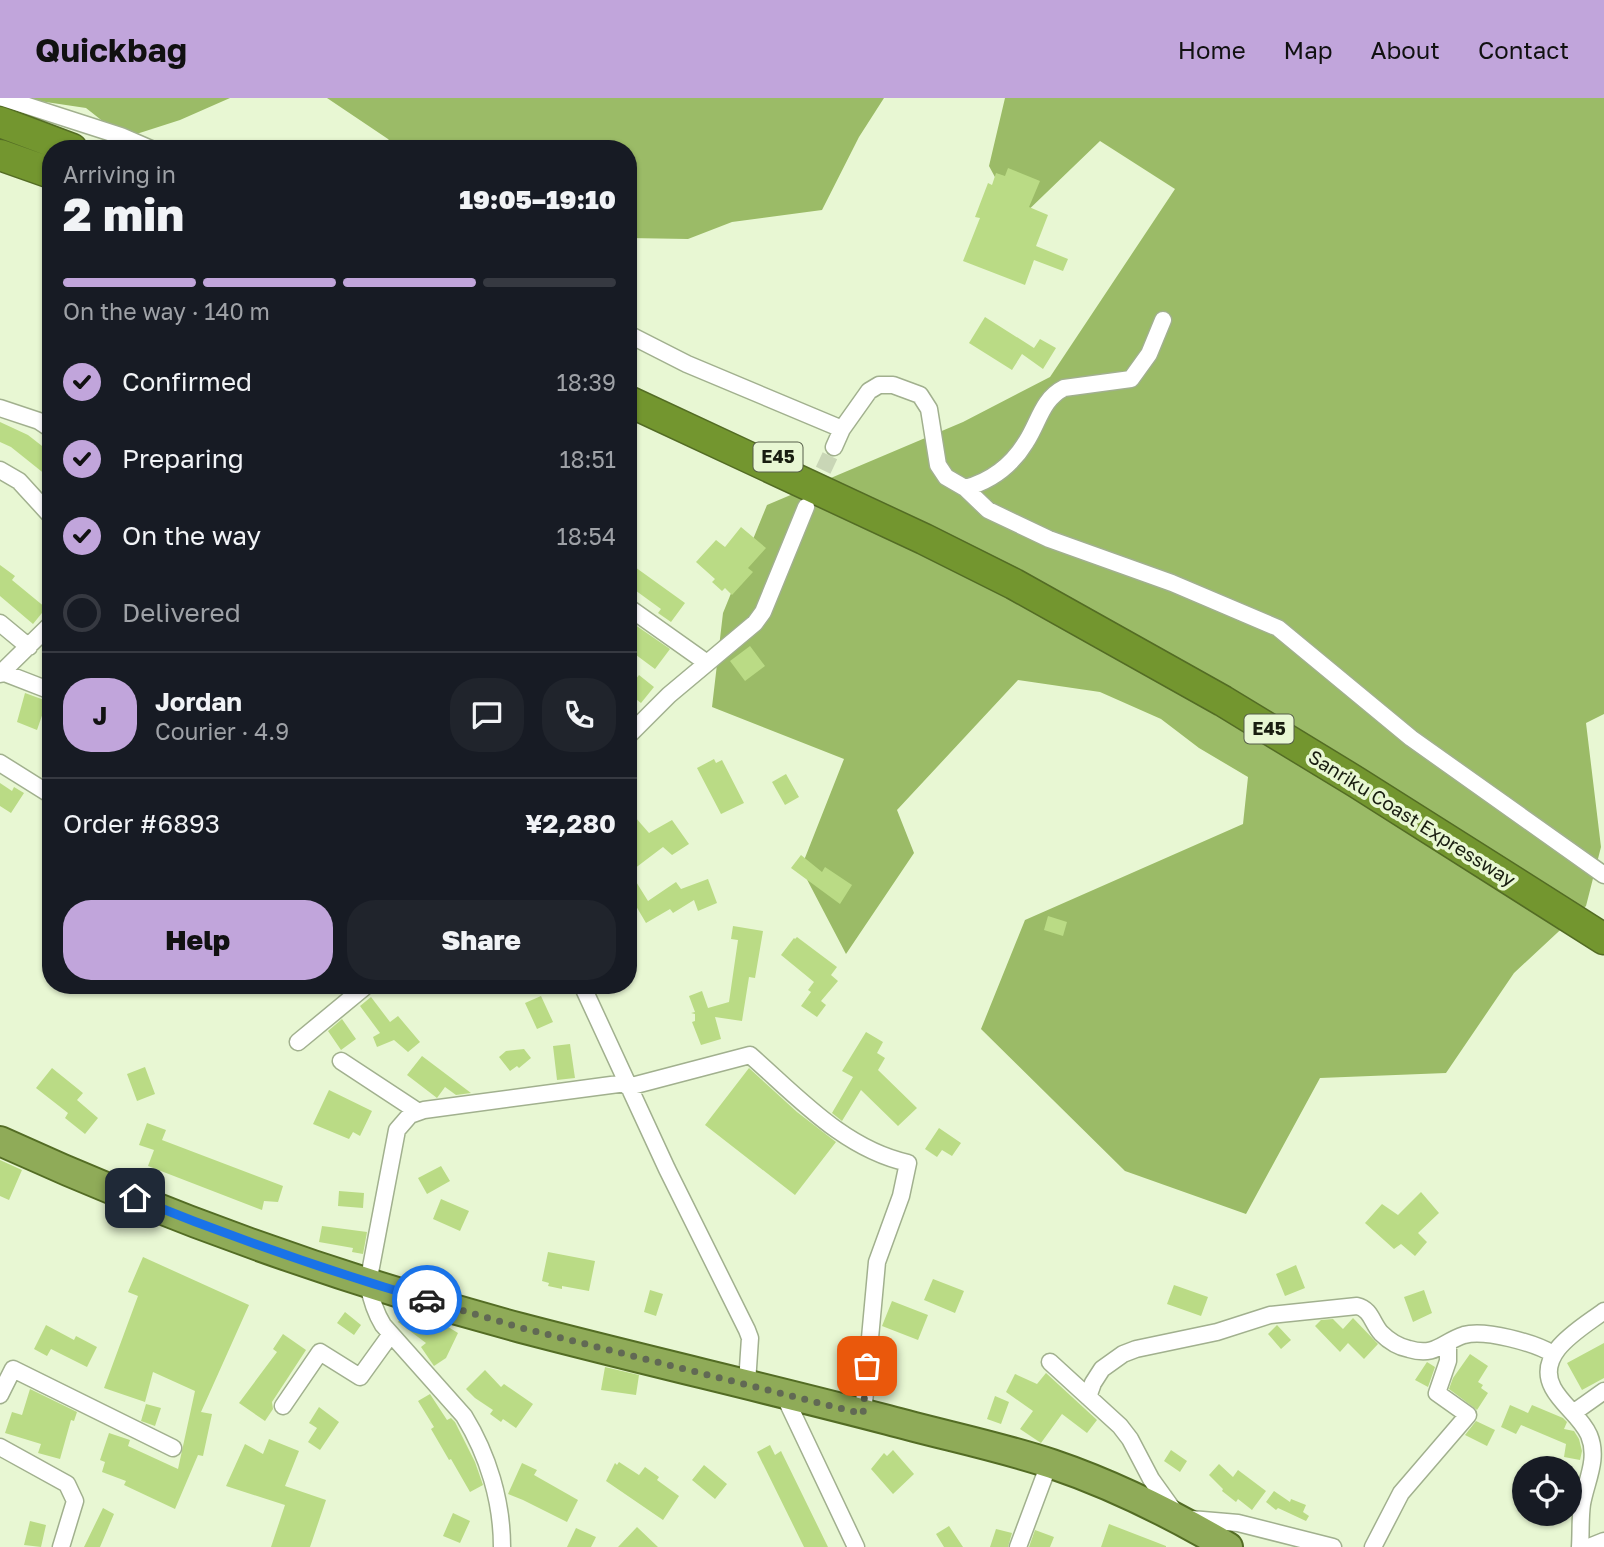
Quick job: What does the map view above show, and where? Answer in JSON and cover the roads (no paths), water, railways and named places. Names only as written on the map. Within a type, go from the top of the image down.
[{"type":"highway","points":[[0,122],[48,140]]},
{"type":"highway","points":[[0,155],[42,170]]},
{"type":"highway","name":"Sanriku Coast Expressway","points":[[637,387],[801,469],[924,539]]},
{"type":"highway","name":"Sanriku Coast Expressway","points":[[637,405],[1014,584],[1223,701],[1604,939]]},
{"type":"highway","points":[[0,1141],[231,1237],[368,1283],[522,1328],[783,1392],[1049,1464],[1140,1499],[1228,1547]]},
{"type":"street","points":[[3,98],[130,140]]},
{"type":"street","points":[[965,488],[983,483],[1006,467],[1026,443],[1045,403],[1055,393],[1064,388],[1131,379],[1149,354],[1163,320]]},
{"type":"street","points":[[637,339],[687,364],[842,429]]},
{"type":"street","points":[[834,447],[842,429],[869,391],[879,385],[893,384],[920,395],[929,409],[938,465],[946,477],[965,488],[988,510],[1049,539],[1172,583],[1278,628],[1411,738],[1604,875]]},
{"type":"street","points":[[0,408],[42,423]]},
{"type":"street","points":[[0,470],[19,481],[42,505]]},
{"type":"street","points":[[637,727],[669,695],[755,623],[806,507]]},
{"type":"street","points":[[637,613],[707,663]]},
{"type":"street","points":[[0,623],[29,647]]},
{"type":"street","points":[[42,633],[1,673],[42,688]]},
{"type":"street","points":[[0,763],[42,789]]},
{"type":"street","points":[[298,1042],[357,994]]},
{"type":"street","points":[[586,994],[750,1339],[747,1383]]},
{"type":"street","points":[[502,1547],[502,1529],[491,1474],[472,1429],[464,1416],[391,1334],[376,1313],[368,1283],[397,1130],[411,1116],[627,1085],[750,1055],[849,1140],[887,1158],[908,1163],[901,1196],[879,1259],[863,1414]]},
{"type":"street","points":[[341,1061],[411,1116]]},
{"type":"street","points":[[1091,1389],[1102,1368],[1136,1349],[1217,1332],[1269,1315],[1357,1306],[1368,1311],[1379,1331],[1389,1340],[1407,1349],[1424,1352],[1448,1345],[1460,1336],[1472,1333],[1542,1347],[1553,1354]]},
{"type":"street","points":[[1580,1547],[1582,1504],[1592,1465],[1592,1451],[1589,1435],[1553,1388],[1549,1365],[1560,1346],[1604,1311]]},
{"type":"street","points":[[283,1406],[320,1352],[360,1377],[391,1334]]},
{"type":"street","points":[[1373,1547],[1401,1493],[1468,1415],[1437,1393],[1448,1361],[1448,1345]]},
{"type":"street","points":[[1050,1362],[1091,1389],[1130,1439],[1151,1479],[1179,1518],[1238,1523],[1333,1547]]},
{"type":"street","points":[[0,1395],[13,1369],[173,1448]]},
{"type":"street","points":[[1573,1413],[1604,1391]]},
{"type":"street","points":[[783,1392],[856,1547]]},
{"type":"street","points":[[0,1447],[67,1485],[75,1501],[61,1547]]},
{"type":"street","points":[[1018,1547],[1049,1464]]},
{"type":"street","points":[[1588,1547],[1604,1541]]},
{"type":"tunnel","points":[[813,492],[834,447]]}]
